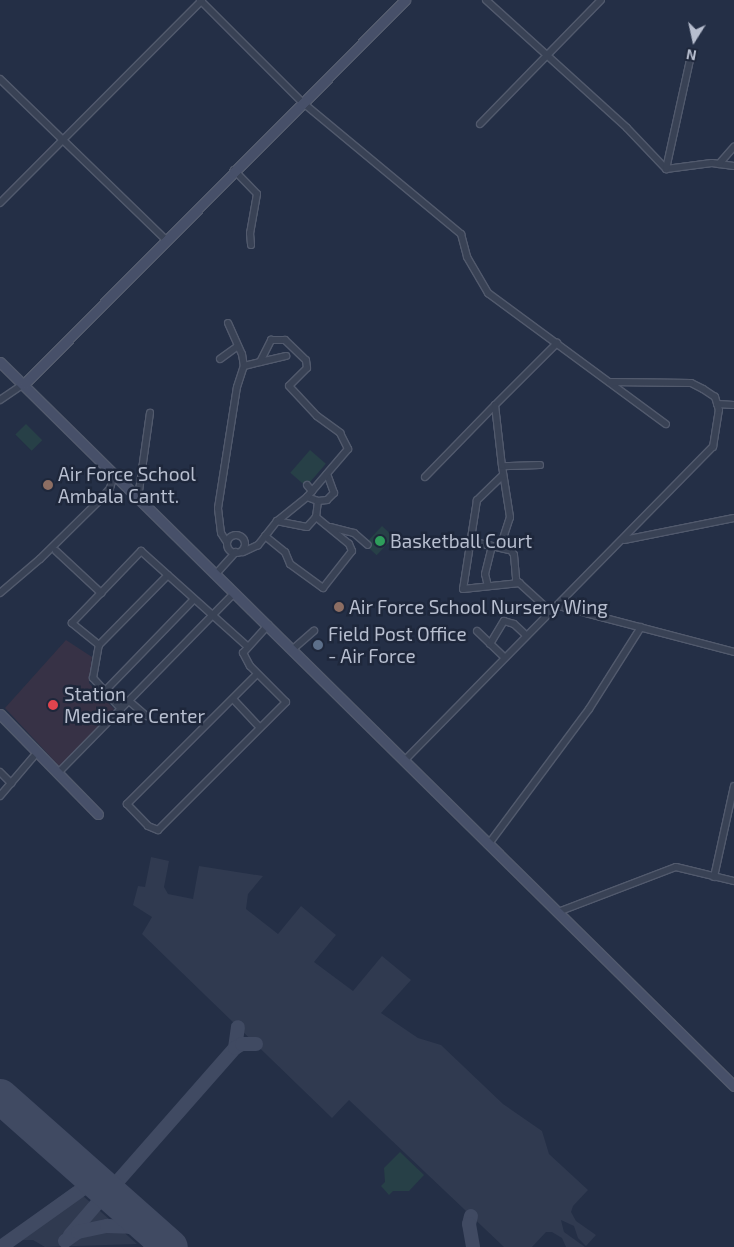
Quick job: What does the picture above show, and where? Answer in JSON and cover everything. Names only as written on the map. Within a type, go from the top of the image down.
[{"type":"street","points":[[0,202],[200,0],[302,102],[461,234],[467,257],[484,289],[666,424]]},
{"type":"street","points":[[0,400],[24,384],[165,239],[405,0]]},
{"type":"street","points":[[486,0],[627,128],[666,169]]},
{"type":"street","points":[[480,124],[601,0]]},
{"type":"street","points":[[666,169],[690,60]]},
{"type":"street","points":[[0,79],[165,239]]},
{"type":"street","points":[[719,164],[734,147]]},
{"type":"street","points":[[666,169],[719,164],[734,166]]},
{"type":"street","points":[[234,170],[257,194],[250,233],[251,244]]},
{"type":"street","points":[[228,323],[244,366],[237,387],[218,508],[221,533],[229,549],[236,552],[243,552],[258,545],[277,521],[307,497],[348,449],[340,433],[317,416],[289,386],[305,372],[306,360],[285,340],[271,340],[260,362]]},
{"type":"street","points":[[426,477],[557,343]]},
{"type":"street","points":[[220,359],[238,346]]},
{"type":"street","points":[[244,366],[286,356]]},
{"type":"street","points":[[0,362],[734,1086]]},
{"type":"street","points":[[404,761],[550,611],[559,606],[704,452],[713,446],[718,425],[718,404],[715,397],[691,383],[609,382]]},
{"type":"street","points":[[718,404],[734,405]]},
{"type":"street","points":[[495,406],[502,476],[510,517],[503,540],[514,555],[516,580],[550,611]]},
{"type":"street","points":[[138,498],[150,413]]},
{"type":"street","points":[[502,466],[540,465]]},
{"type":"street","points":[[307,497],[318,501],[328,500],[334,493],[327,474]]},
{"type":"street","points":[[0,592],[40,560],[98,502],[110,488],[114,476]]},
{"type":"street","points":[[502,476],[477,500],[463,589],[520,583]]},
{"type":"street","points":[[307,485],[312,491]]},
{"type":"street","points":[[277,521],[307,527],[315,519],[318,501]]},
{"type":"street","points":[[622,541],[734,518]]},
{"type":"street","points":[[265,536],[285,552],[290,564],[323,588],[352,551],[346,542],[326,525],[315,519]]},
{"type":"street","points":[[326,525],[349,531],[368,545]]},
{"type":"street","points":[[346,542],[351,537],[349,531]]},
{"type":"street","points":[[226,541],[231,534],[240,536],[247,545],[243,552]]},
{"type":"street","points":[[470,541],[509,550]]},
{"type":"street","points":[[488,586],[485,574],[492,546]]},
{"type":"street","points":[[56,551],[101,593]]},
{"type":"street","points":[[99,645],[72,623],[141,551],[248,646]]},
{"type":"street","points":[[215,575],[236,552]]},
{"type":"street","points":[[122,709],[93,678],[99,645],[168,575]]},
{"type":"street","points":[[59,772],[234,593]]},
{"type":"street","points":[[105,691],[194,599]]},
{"type":"street","points":[[559,606],[734,652]]},
{"type":"street","points":[[490,644],[504,621],[514,624],[526,635]]},
{"type":"street","points":[[258,674],[234,700],[127,804],[148,826],[158,830],[259,726],[286,702],[244,657],[248,646],[268,625]]},
{"type":"street","points":[[488,845],[589,709],[641,627]]},
{"type":"street","points":[[293,649],[314,631]]},
{"type":"street","points":[[476,631],[504,657]]},
{"type":"street","points":[[234,700],[259,726]]},
{"type":"street","points":[[129,701],[146,716]]},
{"type":"street","points":[[0,714],[59,772],[97,815],[0,722]]},
{"type":"street","points":[[0,796],[34,756]]},
{"type":"street","points":[[0,772],[11,783]]},
{"type":"street","points":[[714,877],[734,788]]},
{"type":"street","points":[[558,912],[676,866],[734,881]]},
{"type":"shaded area","points":[[66,640],[92,657],[89,683],[115,710],[60,767],[5,708]]},
{"type":"shaded area","points":[[151,857],[169,861],[164,887],[168,894],[193,899],[199,866],[263,876],[248,894],[246,909],[278,934],[301,906],[336,935],[314,962],[353,991],[382,956],[411,980],[381,1013],[418,1038],[441,1045],[503,1104],[542,1131],[549,1154],[588,1190],[573,1206],[571,1212],[576,1221],[596,1235],[586,1246],[578,1238],[574,1226],[561,1220],[564,1232],[585,1247],[566,1247],[562,1238],[552,1232],[546,1232],[532,1247],[504,1247],[349,1100],[332,1118],[142,934],[152,917],[133,905],[138,886],[145,887]]},
{"type":"shaded area","points":[[73,1187],[137,1244],[45,1247],[33,1240],[17,1240],[10,1233]]},
{"type":"green space","points":[[26,424],[42,440],[32,451],[15,435]]},
{"type":"green space","points":[[310,450],[326,464],[306,486],[290,473]]},
{"type":"green space","name":"Basketball Court","points":[[382,526],[394,537],[377,555],[365,544]]},
{"type":"green space","points":[[400,1152],[424,1175],[409,1191],[393,1191],[389,1195],[381,1186],[385,1182],[384,1168]]},
{"type":"taxiway","points":[[235,1048],[238,1027]]},
{"type":"taxiway","points":[[117,1200],[118,1181],[235,1048],[242,1044],[256,1044]]},
{"type":"taxiway","points":[[1,1247],[95,1180]]},
{"type":"taxiway","points":[[70,1235],[107,1192]]},
{"type":"taxiway","points":[[471,1216],[469,1224],[473,1247]]},
{"type":"taxiway","points":[[65,1241],[78,1232],[107,1226],[130,1227],[156,1235]]},
{"type":"runway","points":[[0,1096],[170,1247]]},
{"type":"place","name":"Air Force School Ambala Cantt.","points":[[48,485]]},
{"type":"place","name":"Basketball Court","points":[[380,541]]},
{"type":"place","name":"Air Force School Nursery Wing","points":[[339,607]]},
{"type":"place","name":"Field Post Office - Air Force","points":[[318,645]]},
{"type":"place","name":"Station Medicare Center","points":[[53,705]]}]
